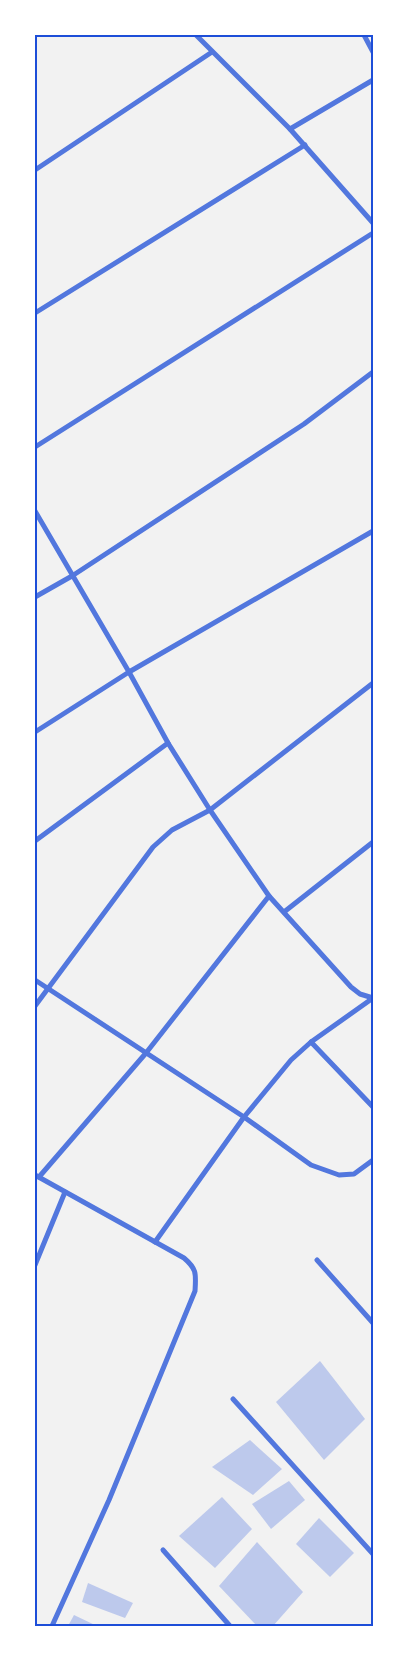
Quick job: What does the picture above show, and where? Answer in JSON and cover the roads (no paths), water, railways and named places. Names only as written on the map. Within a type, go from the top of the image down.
[{"type":"street","points":[[196,35],[290,129],[373,223]]},
{"type":"street","points":[[364,35],[373,52]]},
{"type":"street","points":[[35,170],[212,52]]},
{"type":"street","points":[[290,129],[373,80]]},
{"type":"street","points":[[35,313],[304,145]]},
{"type":"street","points":[[35,447],[373,233]]},
{"type":"street","points":[[35,597],[72,576],[304,424],[373,372]]},
{"type":"street","points":[[35,510],[168,743],[210,810],[269,896],[351,987],[360,994],[373,998]]},
{"type":"street","points":[[35,732],[129,672],[373,531]]},
{"type":"street","points":[[35,1006],[153,847],[172,830],[210,810],[373,683]]},
{"type":"street","points":[[35,841],[168,743]]},
{"type":"street","points":[[284,912],[373,842]]},
{"type":"street","points":[[52,1626],[109,1500],[195,1291],[196,1278],[194,1267],[184,1258],[37,1176],[146,1053],[269,896]]},
{"type":"street","points":[[35,980],[244,1117],[311,1165],[339,1175],[354,1174],[373,1160]]},
{"type":"street","points":[[154,1242],[244,1117],[291,1060],[312,1042],[373,998]]},
{"type":"street","points":[[312,1042],[373,1107]]},
{"type":"street","points":[[35,1265],[65,1192]]},
{"type":"street","points":[[317,1260],[373,1323]]},
{"type":"street","points":[[232,1399],[373,1554]]},
{"type":"street","points":[[163,1550],[230,1626]]}]
